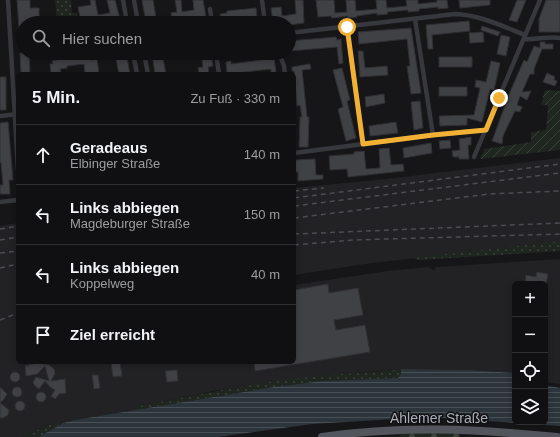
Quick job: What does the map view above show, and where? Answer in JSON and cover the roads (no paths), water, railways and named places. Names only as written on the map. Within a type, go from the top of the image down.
[{"type":"main road","name":"Ahlemer Straße","points":[[322,437],[361,432],[433,429],[493,431],[557,437]]},
{"type":"street","points":[[0,116],[16,114],[8,0]]},
{"type":"street","points":[[123,0],[126,16]]},
{"type":"street","points":[[134,0],[137,16]]},
{"type":"street","points":[[262,0],[264,16]]},
{"type":"street","points":[[474,157],[540,0]]},
{"type":"street","points":[[210,8],[211,16]]},
{"type":"street","points":[[296,32],[455,14],[470,15],[531,40],[553,37],[560,38]]},
{"type":"street","points":[[415,19],[433,135]]},
{"type":"street","points":[[347,27],[363,144]]},
{"type":"street","points":[[134,60],[136,72]]},
{"type":"street","points":[[145,60],[148,72]]},
{"type":"street","points":[[217,60],[219,72]]},
{"type":"street","points":[[282,60],[285,72]]},
{"type":"street","points":[[296,153],[433,135],[486,130]]},
{"type":"street","points":[[0,202],[16,200]]},
{"type":"railway","points":[[296,198],[560,164]]},
{"type":"railway","points":[[296,206],[560,173]]},
{"type":"railway","points":[[296,191],[324,188]]},
{"type":"railway","points":[[296,218],[489,194],[560,191]]},
{"type":"railway","points":[[296,234],[560,223]]},
{"type":"railway","points":[[0,229],[16,226]]},
{"type":"railway","points":[[296,245],[353,240],[560,234]]},
{"type":"railway","points":[[0,240],[16,237]]},
{"type":"railway","points":[[0,253],[16,251]]},
{"type":"railway","points":[[0,268],[16,264]]},
{"type":"railway","points":[[0,320],[16,314]]}]
